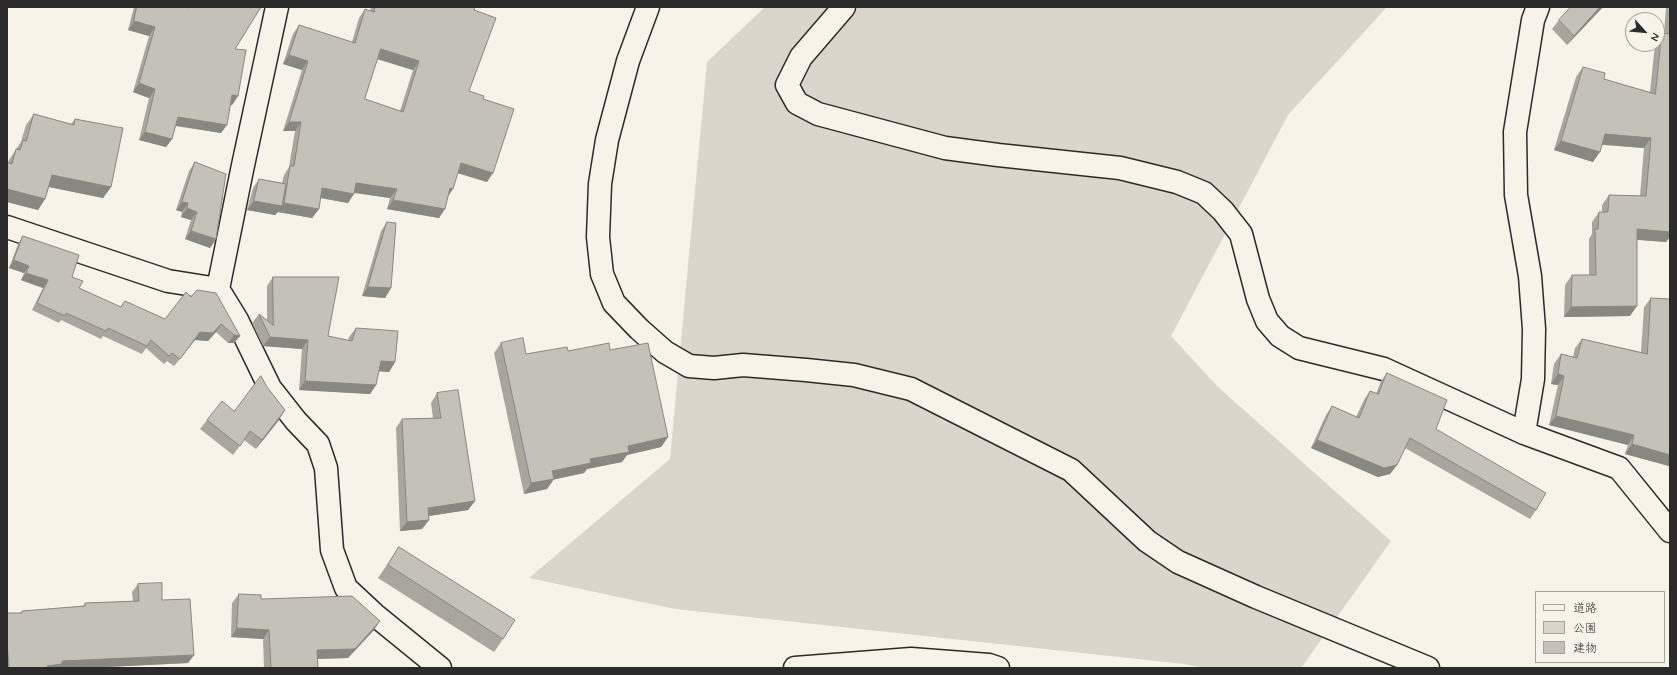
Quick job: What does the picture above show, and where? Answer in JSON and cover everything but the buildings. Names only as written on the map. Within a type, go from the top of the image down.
[{"type":"street","points":[[277,7],[218,290],[237,320],[270,388],[296,421],[318,444],[326,468],[332,550],[346,588],[375,615],[440,668]]},
{"type":"street","points":[[648,7],[628,61],[607,140],[600,184],[598,237],[602,274],[614,303],[639,329],[665,352],[689,366],[714,368],[742,365],[854,375],[911,389],[1071,470],[1147,541],[1178,562],[1256,597],[1428,668]]},
{"type":"street","points":[[844,7],[801,57],[787,85],[796,103],[818,114],[945,148],[1120,168],[1176,182],[1204,193],[1223,212],[1241,234],[1258,299],[1267,320],[1280,336],[1299,348],[1384,369],[1524,433],[1619,468],[1670,531]]},
{"type":"street","points":[[1524,433],[1533,379],[1534,329],[1530,276],[1516,195],[1515,132],[1533,20],[1538,7]]},
{"type":"street","points":[[7,227],[168,281],[218,290]]},
{"type":"street","points":[[795,668],[911,659],[998,668]]},
{"type":"green space","points":[[765,7],[1387,7],[1288,115],[1171,336],[1217,386],[1391,541],[1301,668],[1205,668],[1184,664],[675,609],[529,578],[670,459],[707,62]]}]
